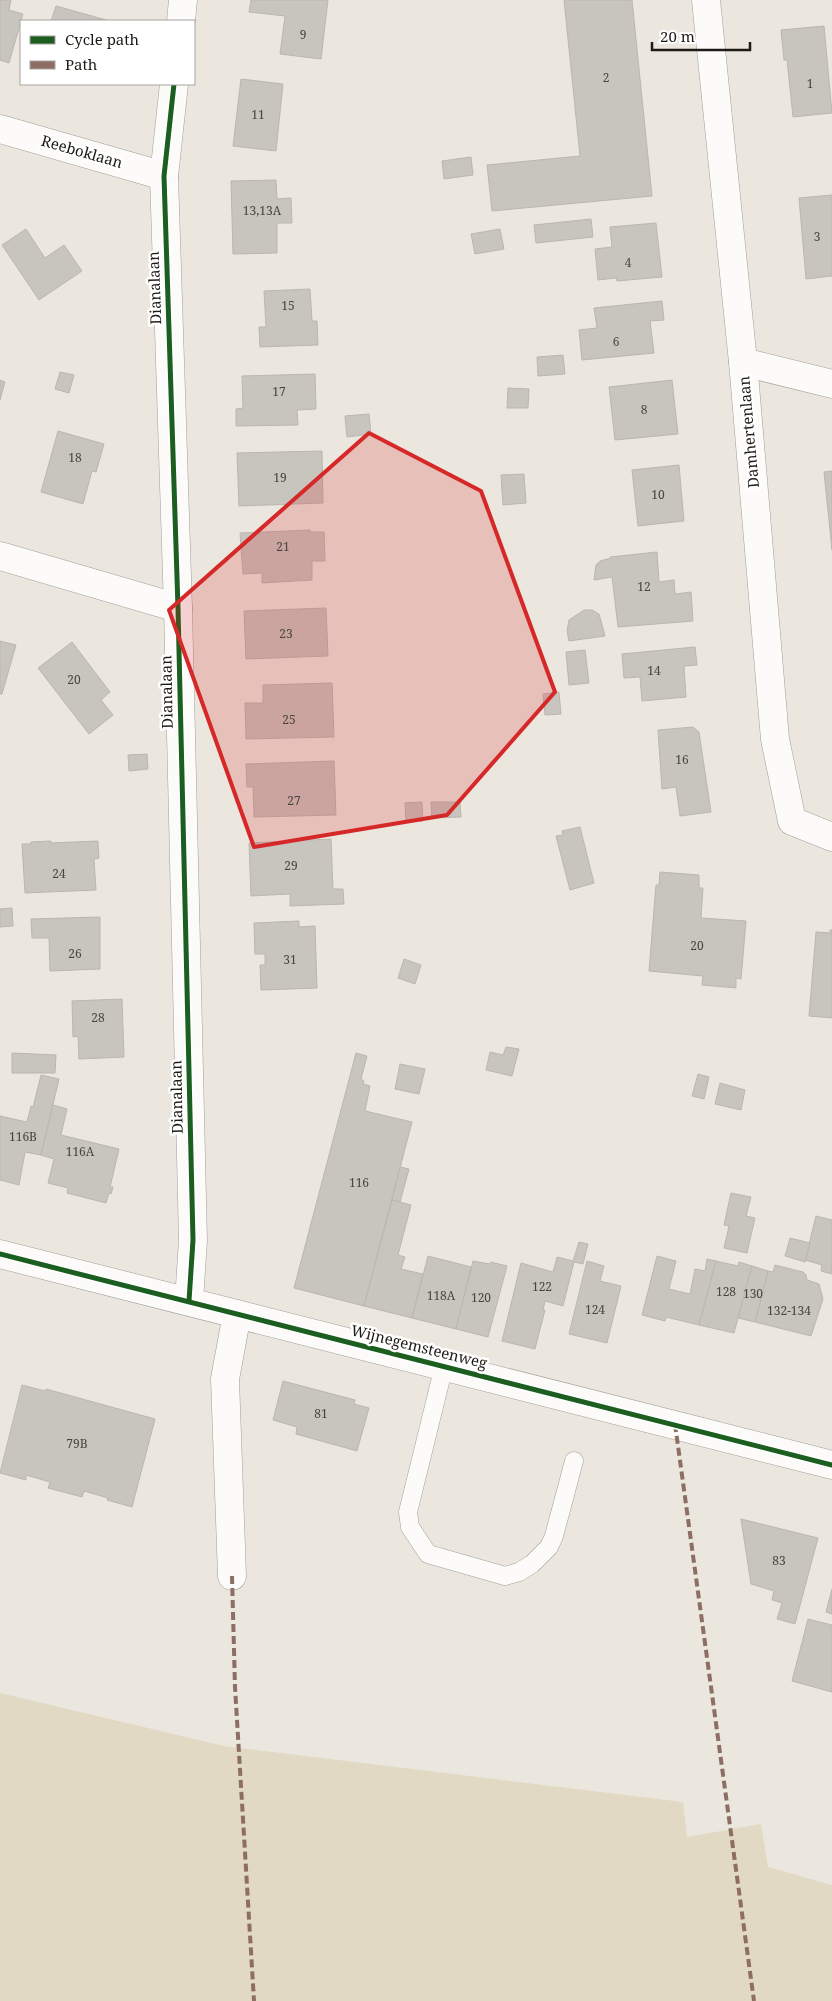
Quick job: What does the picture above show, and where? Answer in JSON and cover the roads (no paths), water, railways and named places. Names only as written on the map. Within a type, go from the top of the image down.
[{"type":"street","points":[[181,20],[183,0]]},
{"type":"street","name":"Damhertenlaan","points":[[706,0],[743,362],[775,739],[792,821],[832,838]]},
{"type":"street","name":"Dianalaan","points":[[174,85],[164,176],[178,608],[193,1240],[189,1301]]},
{"type":"street","name":"Reeboklaan","points":[[0,129],[164,176]]},
{"type":"street","points":[[743,362],[832,384]]},
{"type":"street","points":[[0,556],[178,608]]},
{"type":"street","name":"Wijnegemsteenweg","points":[[0,1254],[832,1465]]},
{"type":"street","points":[[232,1576],[225,1379],[237,1314]]},
{"type":"lane","points":[[444,1366],[408,1512],[410,1527],[428,1554],[505,1576],[519,1572],[532,1564],[548,1548],[554,1536],[574,1461]]}]
